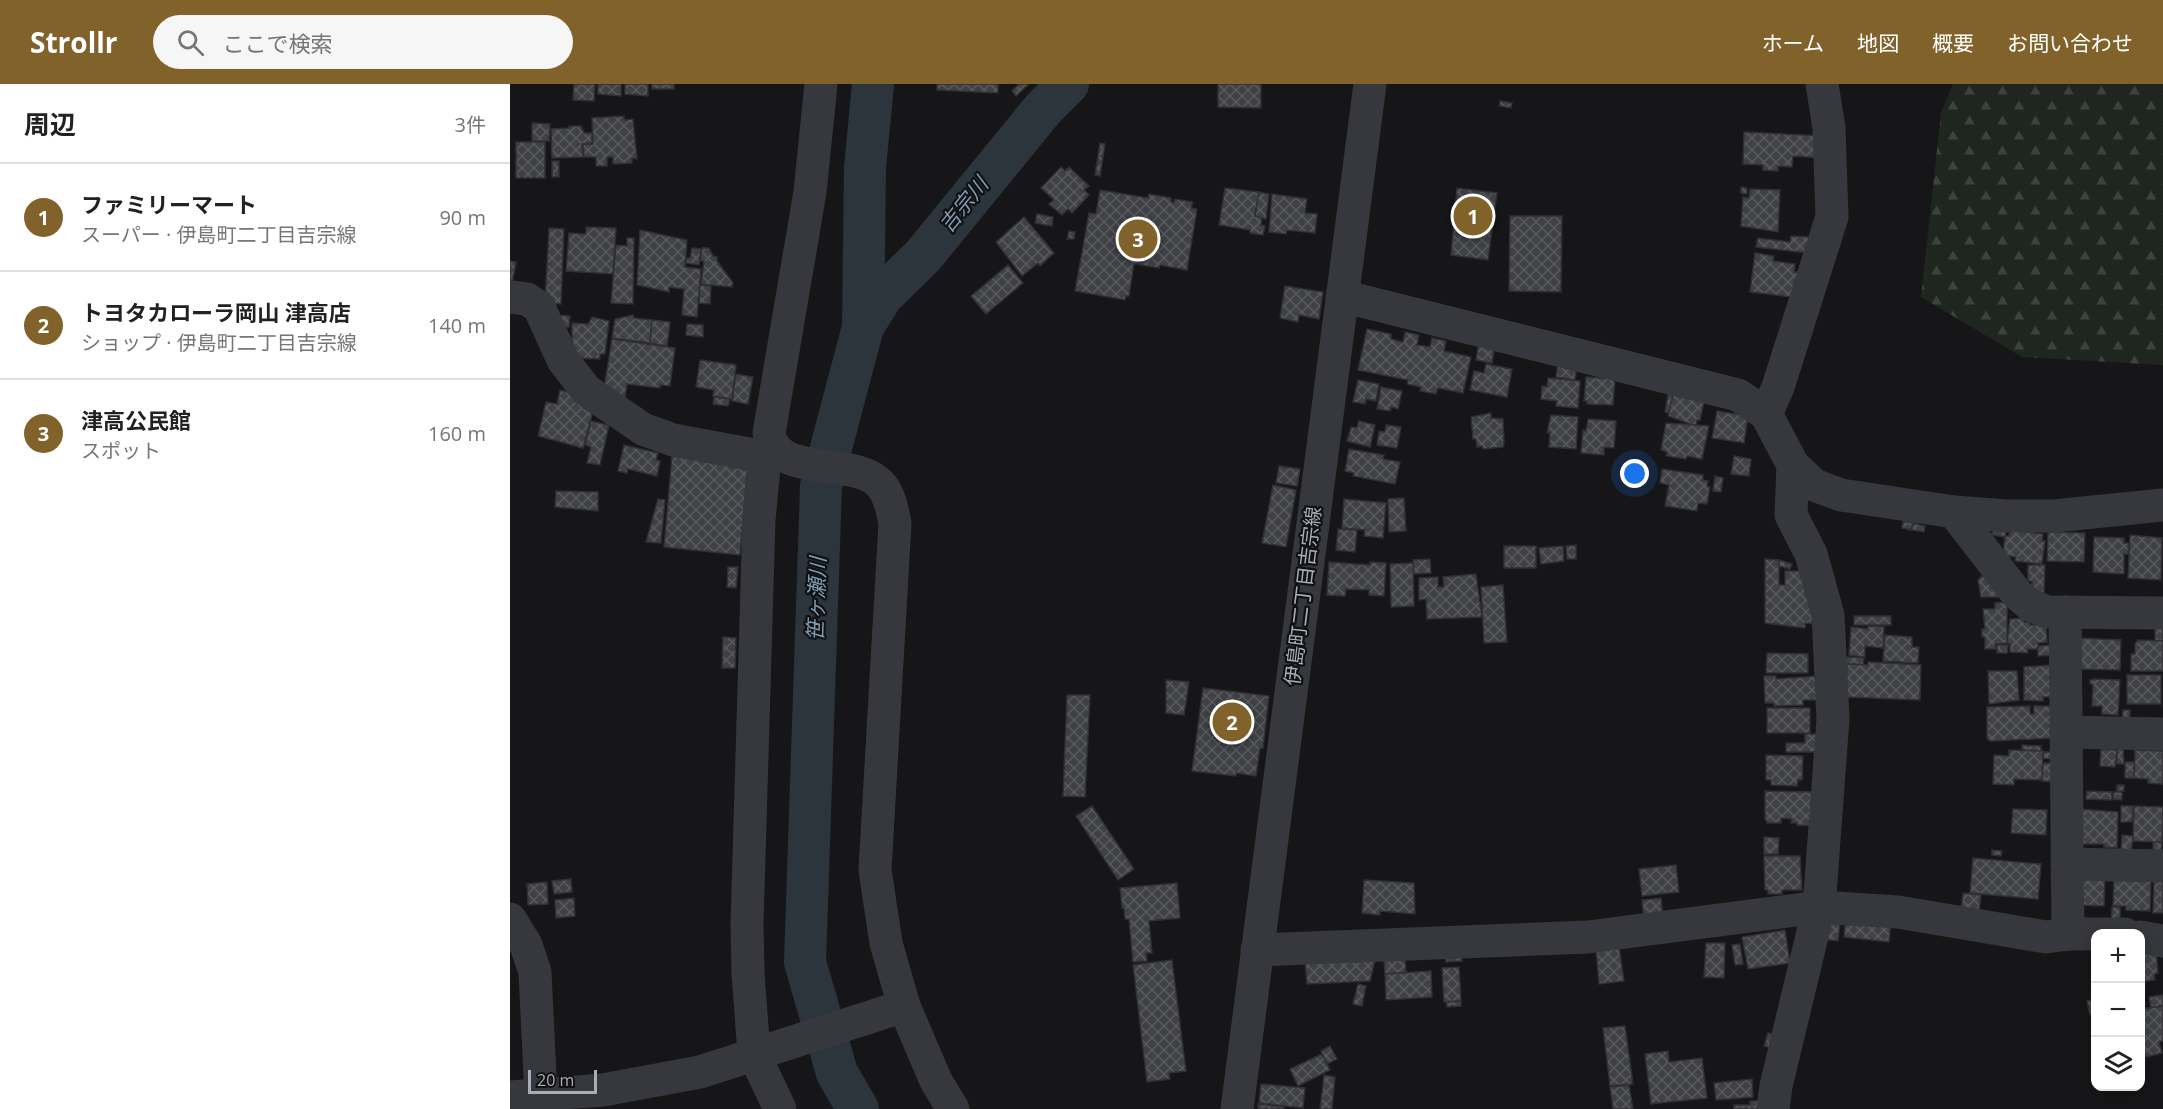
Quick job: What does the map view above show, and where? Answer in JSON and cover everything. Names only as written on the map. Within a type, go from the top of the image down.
[{"type":"street","points":[[780,1109],[758,1053],[747,924],[759,520],[775,454],[769,432],[810,192],[821,84]]},
{"type":"street","name":"伊島町二丁目吉宗線","points":[[1237,1109],[1370,84]]},
{"type":"street","points":[[1766,414],[1778,387],[1832,217],[1829,128],[1822,84]]},
{"type":"street","points":[[1342,296],[1738,395],[1766,414],[1793,465],[1815,485],[1841,495],[1954,512],[2007,516],[2055,516],[2163,505]]},
{"type":"street","points":[[510,297],[527,298],[539,307],[563,360],[586,390],[643,429],[673,440],[775,454],[866,475],[881,484],[890,500],[895,523],[875,870],[886,943],[892,1010],[952,1109]]},
{"type":"street","points":[[1773,1109],[1776,1086],[1819,907],[1833,719],[1828,615],[1811,554],[1791,515],[1793,465]]},
{"type":"street","points":[[1954,512],[2017,594],[2030,605],[2047,612],[2163,613]]},
{"type":"street","points":[[2065,612],[2068,934]]},
{"type":"street","points":[[2066,732],[2163,734]]},
{"type":"street","points":[[2067,864],[2163,866]]},
{"type":"street","points":[[1257,950],[1588,937],[1819,907],[1898,912],[2046,937],[2091,934]]},
{"type":"street","points":[[510,919],[526,945],[535,972],[528,1100],[647,1084],[700,1072],[892,1010]]},
{"type":"street","points":[[2145,938],[2163,941]]},
{"type":"green space","points":[[1953,84],[2163,84],[2163,365],[2022,357],[1921,297],[1941,113]]},
{"type":"building","points":[[574,84],[595,84],[594,101],[573,100]]},
{"type":"building","points":[[598,84],[621,84],[621,96],[598,94]]},
{"type":"building","points":[[625,84],[648,84],[648,96],[625,94]]},
{"type":"building","points":[[652,84],[674,84],[674,89],[652,89]]},
{"type":"building","points":[[937,84],[998,84],[998,93],[937,90]]},
{"type":"building","points":[[1019,84],[1029,84],[1016,96],[1012,91]]},
{"type":"building","points":[[1218,84],[1261,84],[1261,108],[1218,107]]},
{"type":"building","points":[[1500,101],[1512,103],[1511,108],[1499,106]]},
{"type":"building","points":[[624,116],[624,120],[633,119],[637,159],[632,158],[632,163],[613,164],[613,157],[607,157],[607,166],[596,166],[596,157],[584,157],[583,144],[593,144],[592,118]]},
{"type":"building","points":[[532,123],[550,124],[549,141],[532,141]]},
{"type":"building","points":[[569,126],[581,126],[584,133],[592,133],[592,143],[582,144],[583,157],[552,158],[551,129],[569,128]]},
{"type":"building","points":[[1744,132],[1823,136],[1822,158],[1793,156],[1792,167],[1778,166],[1778,171],[1763,170],[1763,165],[1743,164]]},
{"type":"building","points":[[516,142],[545,142],[545,178],[516,178]]},
{"type":"building","points":[[1100,143],[1105,144],[1100,176],[1095,175]]},
{"type":"building","points":[[552,161],[559,161],[559,177],[552,177]]},
{"type":"building","points":[[1061,167],[1065,171],[1069,167],[1089,186],[1084,190],[1089,195],[1072,213],[1068,209],[1062,215],[1049,204],[1054,200],[1041,188]]},
{"type":"building","points":[[1741,187],[1747,188],[1747,194],[1741,193]]},
{"type":"building","points":[[1225,188],[1259,192],[1255,216],[1262,217],[1261,225],[1265,226],[1263,235],[1250,233],[1250,230],[1219,225]]},
{"type":"building","points":[[1457,188],[1497,193],[1488,260],[1451,255]]},
{"type":"building","points":[[1750,189],[1780,190],[1778,232],[1741,226],[1743,197],[1749,198]]},
{"type":"building","points":[[1100,190],[1148,198],[1149,194],[1171,198],[1171,202],[1174,203],[1175,199],[1193,202],[1191,208],[1197,209],[1187,270],[1160,265],[1159,268],[1134,264],[1129,296],[1126,296],[1125,300],[1075,291],[1089,213],[1096,214]]},
{"type":"building","points":[[1259,192],[1269,194],[1266,219],[1255,216]]},
{"type":"building","points":[[1272,194],[1307,199],[1305,213],[1317,214],[1315,233],[1287,230],[1286,234],[1269,232]]},
{"type":"building","points":[[1037,214],[1053,217],[1052,226],[1035,223]]},
{"type":"building","points":[[1510,216],[1562,216],[1561,292],[1509,291]]},
{"type":"building","points":[[1024,217],[1054,253],[1040,266],[1038,263],[1022,276],[996,242]]},
{"type":"building","points":[[586,227],[616,228],[613,274],[566,271],[569,233],[586,234]]},
{"type":"building","points":[[549,228],[564,229],[561,304],[545,303]]},
{"type":"building","points":[[640,230],[687,240],[685,267],[701,269],[697,317],[682,315],[684,289],[669,287],[669,292],[637,285]]},
{"type":"building","points":[[1069,231],[1075,232],[1074,239],[1067,239]]},
{"type":"building","points":[[1791,236],[1809,237],[1807,253],[1756,247],[1758,238],[1790,242]]},
{"type":"building","points":[[627,238],[634,238],[633,304],[611,303],[616,245],[627,246]]},
{"type":"building","points":[[692,248],[701,249],[699,265],[686,263],[687,258],[690,258]]},
{"type":"building","points":[[702,248],[709,248],[713,256],[717,257],[717,261],[733,283],[732,287],[701,284],[704,261],[700,261]]},
{"type":"building","points":[[1755,253],[1774,256],[1773,261],[1795,264],[1794,272],[1798,272],[1792,297],[1750,292]]},
{"type":"building","points":[[510,261],[516,262],[512,285],[510,285]]},
{"type":"building","points":[[1008,265],[1023,283],[986,314],[971,296]]},
{"type":"building","points":[[700,285],[711,286],[710,304],[699,303]]},
{"type":"building","points":[[1285,286],[1323,292],[1319,319],[1299,315],[1298,322],[1280,318]]},
{"type":"building","points":[[557,315],[570,316],[569,327],[557,326]]},
{"type":"building","points":[[633,315],[634,318],[652,320],[650,343],[612,338],[615,319]]},
{"type":"building","points":[[592,317],[609,321],[605,354],[600,354],[600,359],[572,358],[572,323],[588,324]]},
{"type":"building","points":[[652,320],[670,322],[667,346],[650,343]]},
{"type":"building","points":[[687,324],[703,325],[703,337],[686,335]]},
{"type":"building","points":[[1367,329],[1391,334],[1391,339],[1403,342],[1405,332],[1419,335],[1417,345],[1430,347],[1432,338],[1446,341],[1444,351],[1471,357],[1463,393],[1438,388],[1436,394],[1420,391],[1421,387],[1407,384],[1408,380],[1358,370]]},
{"type":"building","points":[[612,339],[675,348],[670,386],[660,385],[660,388],[627,384],[625,397],[603,394]]},
{"type":"building","points":[[1479,342],[1495,345],[1492,363],[1476,360]]},
{"type":"building","points":[[700,360],[736,365],[732,399],[713,396],[714,390],[696,387]]},
{"type":"building","points":[[1558,363],[1577,366],[1575,380],[1556,377]]},
{"type":"building","points":[[1486,364],[1512,369],[1507,397],[1470,390],[1474,371],[1484,373]]},
{"type":"building","points":[[736,374],[753,377],[748,404],[732,401]]},
{"type":"building","points":[[1586,377],[1615,379],[1613,405],[1587,404],[1587,401],[1584,401]]},
{"type":"building","points":[[1548,378],[1580,381],[1578,408],[1556,406],[1557,401],[1541,399],[1542,386],[1547,387]]},
{"type":"building","points":[[1358,380],[1379,384],[1376,401],[1366,399],[1365,404],[1353,402]]},
{"type":"building","points":[[1381,387],[1402,391],[1398,409],[1391,407],[1390,411],[1377,409]]},
{"type":"building","points":[[560,390],[582,396],[586,399],[583,408],[593,411],[583,448],[538,436],[546,402],[557,404]]},
{"type":"building","points":[[1668,394],[1673,395],[1669,413],[1665,412]]},
{"type":"building","points":[[1673,395],[1704,402],[1700,420],[1697,420],[1696,426],[1668,416]]},
{"type":"building","points":[[714,397],[730,399],[728,406],[713,404]]},
{"type":"building","points":[[1717,411],[1748,416],[1744,443],[1712,438]]},
{"type":"building","points":[[1491,413],[1491,418],[1503,419],[1504,444],[1503,447],[1483,449],[1482,446],[1477,447],[1476,439],[1473,439],[1471,417]]},
{"type":"building","points":[[1551,415],[1578,417],[1576,449],[1549,447],[1550,433],[1547,433]]},
{"type":"building","points":[[1588,419],[1616,421],[1614,448],[1604,447],[1604,455],[1581,453],[1583,430],[1586,431]]},
{"type":"building","points":[[591,421],[609,425],[600,465],[587,463],[591,447],[585,445]]},
{"type":"building","points":[[1359,421],[1375,425],[1370,447],[1347,441],[1351,427],[1357,428]]},
{"type":"building","points":[[1666,423],[1709,426],[1702,459],[1666,456],[1667,452],[1661,450]]},
{"type":"building","points":[[1386,425],[1401,427],[1397,448],[1377,445],[1379,431],[1385,432]]},
{"type":"building","points":[[624,445],[658,453],[656,460],[660,461],[657,476],[628,469],[627,473],[618,471]]},
{"type":"building","points":[[1349,449],[1384,455],[1383,459],[1400,462],[1395,484],[1353,476],[1354,473],[1345,471]]},
{"type":"building","points":[[672,456],[748,464],[740,555],[664,547]]},
{"type":"building","points":[[1734,456],[1751,459],[1749,476],[1731,474]]},
{"type":"building","points":[[1279,466],[1300,469],[1297,486],[1276,483]]},
{"type":"building","points":[[1662,469],[1703,475],[1703,480],[1708,481],[1707,486],[1710,487],[1707,504],[1698,503],[1697,511],[1665,506],[1669,485],[1660,483]]},
{"type":"building","points":[[1715,476],[1723,478],[1721,492],[1713,491]]},
{"type":"building","points":[[1273,485],[1296,490],[1286,547],[1262,543]]},
{"type":"building","points":[[556,491],[598,492],[598,511],[555,507]]},
{"type":"building","points":[[1404,498],[1406,531],[1389,532],[1388,499]]},
{"type":"building","points":[[658,499],[665,500],[661,543],[646,542]]},
{"type":"building","points":[[1344,499],[1386,503],[1383,538],[1364,536],[1365,530],[1342,528]]},
{"type":"building","points":[[1903,521],[1913,523],[1911,530],[1902,528]]},
{"type":"building","points":[[1913,523],[1925,526],[1924,532],[1912,530]]},
{"type":"building","points":[[1994,528],[2006,530],[2005,537],[1992,535]]},
{"type":"building","points":[[1338,529],[1357,530],[1355,552],[1336,550]]},
{"type":"building","points":[[2010,530],[2043,534],[2042,541],[2045,541],[2042,564],[2015,561],[2016,557],[2003,555],[2005,536],[2009,536]]},
{"type":"building","points":[[2048,532],[2085,533],[2084,562],[2047,561]]},
{"type":"building","points":[[2130,535],[2162,538],[2161,580],[2128,578]]},
{"type":"building","points":[[2094,537],[2124,538],[2124,543],[2129,543],[2128,554],[2124,554],[2124,574],[2093,572]]},
{"type":"building","points":[[1576,545],[1576,559],[1567,559],[1566,546]]},
{"type":"building","points":[[1504,546],[1536,546],[1536,568],[1504,568]]},
{"type":"building","points":[[1563,546],[1564,561],[1541,564],[1539,548]]},
{"type":"building","points":[[1430,559],[1431,573],[1414,574],[1413,560]]},
{"type":"building","points":[[1765,559],[1779,560],[1779,585],[1785,585],[1785,571],[1808,571],[1816,624],[1805,623],[1805,628],[1765,623]]},
{"type":"building","points":[[1779,560],[1792,564],[1790,569],[1779,566]]},
{"type":"building","points":[[1329,562],[1370,565],[1370,562],[1386,563],[1384,596],[1369,595],[1369,590],[1346,589],[1345,596],[1327,595]]},
{"type":"building","points":[[1413,563],[1414,606],[1391,607],[1390,564]]},
{"type":"building","points":[[2028,565],[2045,565],[2044,593],[2032,593],[2032,581],[2028,581]]},
{"type":"building","points":[[728,567],[738,567],[736,588],[727,587]]},
{"type":"building","points":[[1987,571],[2003,597],[1981,597],[1978,580]]},
{"type":"building","points":[[1476,574],[1482,617],[1427,619],[1426,599],[1419,600],[1419,578],[1438,577],[1438,587],[1444,587],[1443,577]]},
{"type":"building","points":[[1503,585],[1507,642],[1484,643],[1481,587]]},
{"type":"building","points":[[2007,602],[2007,643],[1995,644],[1996,649],[1985,649],[1985,637],[1982,637],[1982,629],[1985,629],[1983,609],[1995,609],[1995,603]]},
{"type":"building","points":[[1854,616],[1891,616],[1891,625],[1854,625]]},
{"type":"building","points":[[2024,618],[2024,622],[2030,622],[2030,625],[2046,625],[2047,642],[2038,643],[2038,649],[2027,649],[2028,653],[2010,652],[2010,644],[2007,643],[2010,619]]},
{"type":"building","points":[[1868,626],[1884,627],[1883,648],[1865,646],[1865,657],[1849,655],[1851,627],[1868,629]]},
{"type":"building","points":[[2155,626],[2163,627],[2163,641],[2155,641]]},
{"type":"building","points":[[1885,635],[1912,637],[1912,647],[1919,647],[1918,663],[1883,661]]},
{"type":"building","points":[[723,637],[736,638],[735,668],[722,668]]},
{"type":"building","points":[[2077,638],[2121,640],[2120,670],[2080,669]]},
{"type":"building","points":[[2138,640],[2163,641],[2163,671],[2131,671],[2131,654],[2135,654],[2135,644]]},
{"type":"building","points":[[1997,645],[2008,645],[2007,653],[1997,653]]},
{"type":"building","points":[[2056,645],[2056,655],[2038,656],[2038,646]]},
{"type":"building","points":[[1767,653],[1808,654],[1808,673],[1766,673]]},
{"type":"building","points":[[1846,657],[1864,658],[1863,665],[1846,664]]},
{"type":"building","points":[[1868,662],[1921,665],[1920,700],[1846,697],[1847,664],[1868,665]]},
{"type":"building","points":[[2051,665],[2052,697],[2043,697],[2043,701],[2024,700],[2024,667]]},
{"type":"building","points":[[1988,671],[2017,671],[2019,700],[1989,704]]},
{"type":"building","points":[[2127,675],[2161,675],[2161,704],[2127,704]]},
{"type":"building","points":[[1764,676],[1776,676],[1776,679],[1817,676],[1817,700],[1803,700],[1803,705],[1774,706],[1774,703],[1765,703]]},
{"type":"building","points":[[1166,680],[1189,682],[1184,715],[1166,713]]},
{"type":"building","points":[[2090,680],[2120,680],[2118,715],[2102,714],[2102,706],[2092,706],[2093,684],[2090,684]]},
{"type":"building","points":[[1203,688],[1269,696],[1263,748],[1260,748],[1256,776],[1192,771]]},
{"type":"building","points":[[1067,695],[1090,695],[1085,797],[1063,796]]},
{"type":"building","points":[[2030,706],[2030,714],[2034,714],[2034,706],[2055,706],[2056,738],[1990,741],[1987,738],[1987,707]]},
{"type":"building","points":[[1767,708],[1810,708],[1810,733],[1767,733]]},
{"type":"building","points":[[2123,710],[2130,710],[2129,727],[2122,726]]},
{"type":"building","points":[[1805,734],[1821,734],[1821,752],[1786,752],[1786,743],[1805,743]]},
{"type":"building","points":[[2022,745],[2041,746],[2041,751],[2022,750]]},
{"type":"building","points":[[2117,747],[2123,747],[2124,764],[2117,764]]},
{"type":"building","points":[[2101,749],[2117,750],[2115,767],[2100,766]]},
{"type":"building","points":[[2009,750],[2043,751],[2042,780],[2014,779],[2014,785],[1993,784],[1994,755],[2009,756]]},
{"type":"building","points":[[2135,750],[2163,751],[2163,784],[2148,783],[2148,779],[2134,778]]},
{"type":"building","points":[[2044,752],[2051,752],[2051,759],[2043,758]]},
{"type":"building","points":[[1766,755],[1803,756],[1802,780],[1798,780],[1797,786],[1771,785],[1771,780],[1766,780]]},
{"type":"building","points":[[2125,762],[2134,762],[2134,778],[2125,778]]},
{"type":"building","points":[[2043,763],[2056,763],[2055,782],[2042,781]]},
{"type":"building","points":[[2117,785],[2124,785],[2124,791],[2117,791]]},
{"type":"building","points":[[1765,791],[1818,792],[1817,826],[1797,825],[1797,823],[1791,823],[1792,819],[1781,818],[1781,823],[1767,823]]},
{"type":"building","points":[[2087,791],[2112,792],[2112,800],[2086,799]]},
{"type":"building","points":[[2114,792],[2122,792],[2122,800],[2113,799]]},
{"type":"building","points":[[1092,806],[1134,869],[1118,880],[1076,816]]},
{"type":"building","points":[[2121,806],[2133,806],[2132,822],[2121,822]]},
{"type":"building","points":[[2134,806],[2163,807],[2162,842],[2133,841]]},
{"type":"building","points":[[2013,809],[2047,810],[2046,835],[2011,833]]},
{"type":"building","points":[[2079,809],[2118,812],[2117,848],[2104,847],[2104,844],[2079,844]]},
{"type":"building","points":[[2122,835],[2133,836],[2131,855],[2121,854]]},
{"type":"building","points":[[1764,837],[1779,838],[1778,854],[1764,854]]},
{"type":"building","points":[[2153,842],[2162,842],[2161,856],[2153,855]]},
{"type":"building","points":[[1992,850],[2002,851],[2001,856],[1992,855]]},
{"type":"building","points":[[1764,856],[1800,856],[1802,890],[1782,890],[1782,894],[1768,894],[1768,890],[1765,890]]},
{"type":"building","points":[[1973,858],[2041,864],[2038,899],[1970,893]]},
{"type":"building","points":[[1676,865],[1679,892],[1642,896],[1639,869]]},
{"type":"building","points":[[2081,875],[2105,876],[2104,906],[2077,905]]},
{"type":"building","points":[[2114,878],[2151,878],[2150,911],[2126,910],[2126,906],[2113,906]]},
{"type":"building","points":[[571,879],[572,892],[554,894],[552,881]]},
{"type":"building","points":[[1364,880],[1414,883],[1415,914],[1380,911],[1380,915],[1362,913]]},
{"type":"building","points":[[2154,880],[2163,880],[2163,913],[2153,913]]},
{"type":"building","points":[[547,882],[548,904],[528,905],[527,884]]},
{"type":"building","points":[[1177,883],[1180,918],[1149,921],[1152,953],[1146,953],[1147,961],[1133,962],[1129,919],[1125,919],[1120,888]]},
{"type":"building","points":[[1963,893],[1981,895],[1979,912],[1961,910]]},
{"type":"building","points":[[574,898],[575,916],[556,918],[555,900]]},
{"type":"building","points":[[1661,898],[1663,917],[1644,919],[1642,900]]},
{"type":"building","points":[[2112,907],[2120,907],[2120,923],[2111,923]]},
{"type":"building","points":[[1846,916],[1891,920],[1889,942],[1844,937]]},
{"type":"building","points":[[1824,922],[1840,924],[1838,941],[1822,939]]},
{"type":"building","points":[[1785,930],[1790,963],[1748,969],[1742,937]]},
{"type":"building","points":[[1706,943],[1725,943],[1724,978],[1704,977]]},
{"type":"building","points":[[1740,944],[1743,964],[1735,965],[1732,945]]},
{"type":"building","points":[[1619,946],[1624,981],[1599,984],[1596,949]]},
{"type":"building","points":[[2145,949],[2156,950],[2158,973],[2154,974],[2155,980],[2145,981]]},
{"type":"building","points":[[1461,952],[1462,961],[1446,962],[1446,953]]},
{"type":"building","points":[[1376,956],[1370,981],[1307,984],[1305,960]]},
{"type":"building","points":[[1405,959],[1406,973],[1385,974],[1384,961]]},
{"type":"building","points":[[1172,960],[1186,1071],[1169,1073],[1170,1079],[1147,1082],[1133,965]]},
{"type":"building","points":[[1459,967],[1461,1001],[1444,1002],[1442,968]]},
{"type":"building","points":[[1431,971],[1432,997],[1386,1000],[1385,974]]},
{"type":"building","points":[[1358,984],[1366,986],[1362,1006],[1353,1004]]},
{"type":"building","points":[[2163,995],[2163,1006],[2151,1008],[2149,997]]},
{"type":"building","points":[[2091,1000],[2091,1015],[2090,1015],[2087,1001]]},
{"type":"building","points":[[1461,1001],[1461,1006],[1447,1007],[1446,1002]]},
{"type":"building","points":[[2163,1006],[2163,1041],[2159,1042],[2162,1053],[2146,1057],[2145,1054],[2145,1008]]},
{"type":"building","points":[[1625,1026],[1633,1084],[1610,1086],[1603,1028]]},
{"type":"building","points":[[1768,1033],[1780,1036],[1777,1049],[1764,1046]]},
{"type":"building","points":[[1330,1046],[1337,1059],[1327,1064],[1321,1051]]},
{"type":"building","points":[[1668,1051],[1669,1062],[1702,1058],[1707,1098],[1651,1104],[1645,1054]]},
{"type":"building","points":[[1322,1054],[1330,1070],[1298,1086],[1290,1069]]},
{"type":"building","points":[[1324,1075],[1335,1077],[1332,1109],[1320,1109]]},
{"type":"building","points":[[1752,1079],[1753,1097],[1716,1100],[1714,1083]]},
{"type":"building","points":[[1261,1084],[1305,1088],[1303,1108],[1259,1103]]},
{"type":"building","points":[[1629,1085],[1633,1109],[1613,1109],[1610,1087]]},
{"type":"building","points":[[1750,1101],[1765,1101],[1765,1109],[1734,1109],[1734,1105],[1750,1105]]},
{"type":"building","points":[[1258,1104],[1284,1107],[1284,1109],[1258,1109]]},
{"type":"waterway","name":"笹ヶ瀬川","points":[[858,1109],[837,1073],[805,962],[821,486],[863,327],[865,168],[873,84]]},
{"type":"waterway","name":"吉宗川","points":[[863,327],[882,296],[923,256],[1043,109],[1068,84]]},
{"type":"place","name":"ファミリーマート","points":[[1473,216]]},
{"type":"place","name":"津高公民館","points":[[1138,239]]},
{"type":"place","name":"トヨタカローラ岡山 津高店","points":[[1232,722]]}]
